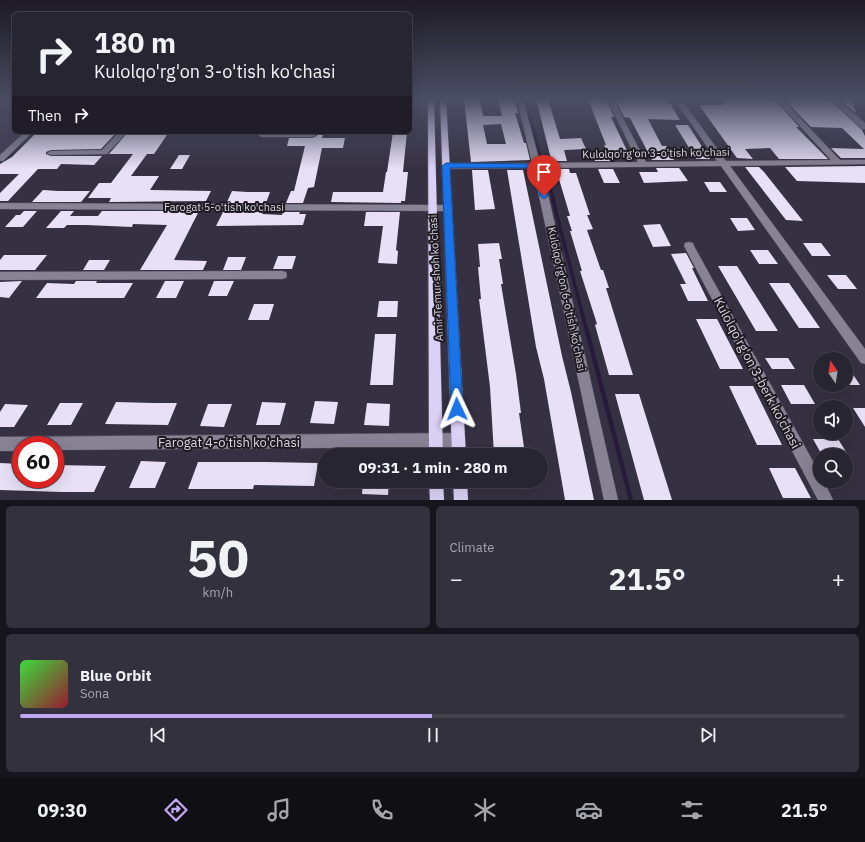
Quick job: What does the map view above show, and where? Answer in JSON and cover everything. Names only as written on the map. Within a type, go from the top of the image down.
[{"type":"main road","name":"Amir Temur shoh ko'chasi","points":[[431,122],[436,448]]},
{"type":"main road","name":"Amir Temur shoh ko'chasi","points":[[444,122],[459,448]]},
{"type":"main road","points":[[436,488],[436,500]]},
{"type":"main road","points":[[460,488],[461,500]]},
{"type":"street","name":"Kulolqo'rg'on 6-o'tish ko'chasi","points":[[526,122],[538,166],[611,500]]},
{"type":"street","points":[[622,122],[643,164]]},
{"type":"street","points":[[694,122],[865,359]]},
{"type":"street","points":[[800,122],[838,162]]},
{"type":"street","points":[[0,159],[27,134]]},
{"type":"street","points":[[51,153],[104,152],[121,134]]},
{"type":"street","points":[[262,134],[312,135]]},
{"type":"street","name":"Kulolqo'rg'on 3-o'tish ko'chasi","points":[[446,166],[865,162]]},
{"type":"street","name":"Farogat 5-o'tish ko'chasi","points":[[0,206],[448,208]]},
{"type":"street","name":"Kulolqo'rg'on 3-berk ko'chasi","points":[[689,246],[826,500]]},
{"type":"street","points":[[0,276],[282,275]]},
{"type":"street","name":"Farogat 4-o'tish ko'chasi","points":[[0,444],[458,440]]},
{"type":"shaded area","points":[[0,122],[12,122],[12,134],[22,134],[0,154]]},
{"type":"building","points":[[467,122],[518,122],[524,143],[526,143],[530,160],[471,162]],"holes":[[[501,124],[506,144],[487,144],[483,125]]]},
{"type":"building","points":[[542,122],[555,122],[560,139],[581,138],[586,149],[564,150],[567,161],[553,161],[551,159]]},
{"type":"building","points":[[597,122],[614,122],[630,157],[609,157],[604,145],[606,145]]},
{"type":"building","points":[[632,122],[650,122],[662,146],[667,146],[674,160],[652,160]]},
{"type":"building","points":[[711,122],[795,122],[799,127],[796,127],[828,159],[779,159],[770,148],[745,149],[753,159],[737,158]]},
{"type":"building","points":[[806,122],[854,122],[862,130],[865,136],[865,158],[841,158],[831,148],[864,149],[842,128],[811,127]]},
{"type":"building","points":[[675,125],[688,125],[710,159],[696,159]]},
{"type":"building","points":[[35,134],[115,134],[101,149],[51,150],[46,152],[46,154],[51,156],[102,156],[94,165],[61,164],[57,169],[38,169],[8,201],[0,201],[0,193],[19,174],[0,174],[0,164],[12,157]]},
{"type":"building","points":[[126,134],[168,134],[154,154],[147,154],[131,176],[159,176],[150,190],[211,191],[206,201],[109,202],[111,198],[88,198],[99,183],[111,183],[133,154],[109,154]]},
{"type":"building","points":[[317,134],[323,134],[322,138],[345,138],[343,148],[322,148],[314,187],[308,188],[303,203],[286,203],[291,191],[294,191],[305,146],[287,146],[289,138],[312,138],[317,136]]},
{"type":"building","points":[[393,134],[407,134],[403,172],[408,172],[405,201],[401,201],[401,203],[331,202],[333,192],[383,192]]},
{"type":"building","points":[[591,151],[606,151],[610,161],[595,161]]},
{"type":"building","points":[[179,155],[190,155],[182,169],[170,169]]},
{"type":"building","points":[[865,166],[865,183],[797,181],[785,167]]},
{"type":"building","points":[[745,167],[759,167],[803,221],[786,220]]},
{"type":"building","points":[[656,168],[679,168],[688,181],[644,183],[639,172],[658,172]]},
{"type":"building","points":[[556,169],[569,169],[570,173],[576,173],[590,215],[587,215],[593,229],[587,230],[609,288],[606,288],[633,375],[609,375],[595,325],[597,324],[580,271],[582,271],[567,216],[570,216]]},
{"type":"building","points":[[598,169],[613,169],[620,183],[604,183]]},
{"type":"building","points":[[472,170],[488,170],[495,209],[475,210]]},
{"type":"building","points":[[507,170],[523,170],[594,500],[565,500],[544,379],[536,347]]},
{"type":"building","points":[[704,182],[720,182],[727,192],[710,192]]},
{"type":"building","points":[[43,190],[90,191],[81,202],[32,202]]},
{"type":"building","points":[[232,191],[270,192],[266,203],[228,203],[227,202]]},
{"type":"building","points":[[24,211],[37,211],[23,227],[5,227],[16,215],[20,215]]},
{"type":"building","points":[[61,211],[74,211],[70,216],[98,216],[102,211],[199,211],[174,260],[207,261],[203,270],[140,270],[167,225],[133,224],[132,227],[67,225],[64,228],[46,228]]},
{"type":"building","points":[[223,212],[263,212],[262,214],[282,215],[283,212],[300,212],[299,214],[306,214],[303,225],[216,226]]},
{"type":"building","points":[[366,212],[400,212],[396,250],[398,251],[397,264],[378,263],[383,226],[364,226]]},
{"type":"building","points":[[730,218],[747,218],[755,230],[738,231]]},
{"type":"building","points":[[660,224],[671,246],[653,247],[643,225]]},
{"type":"building","points":[[499,243],[502,259],[499,259],[503,284],[501,284],[516,374],[521,413],[519,413],[524,448],[494,448],[490,387],[479,299],[481,299],[478,267],[480,267],[478,244]]},
{"type":"building","points":[[803,243],[821,243],[831,256],[812,256]]},
{"type":"building","points":[[750,250],[768,250],[778,264],[759,264]]},
{"type":"building","points":[[686,253],[708,301],[688,301],[680,284],[686,284],[671,254]]},
{"type":"building","points":[[4,255],[47,255],[35,270],[0,270],[0,260]]},
{"type":"building","points":[[278,256],[296,256],[292,269],[273,269]]},
{"type":"building","points":[[228,257],[246,257],[241,270],[223,270]]},
{"type":"building","points":[[89,260],[110,260],[104,270],[83,270]]},
{"type":"building","points":[[718,266],[737,266],[778,331],[756,331]]},
{"type":"building","points":[[827,275],[846,275],[857,289],[838,289]]},
{"type":"building","points":[[22,281],[9,298],[0,297],[0,282]]},
{"type":"building","points":[[76,281],[97,281],[96,283],[133,283],[124,298],[36,298],[47,283],[74,284]]},
{"type":"building","points":[[165,281],[184,281],[176,298],[156,298]]},
{"type":"building","points":[[214,281],[234,281],[227,296],[208,296]]},
{"type":"building","points":[[769,283],[789,283],[820,328],[799,328]]},
{"type":"building","points":[[379,301],[398,301],[397,317],[377,317]]},
{"type":"building","points":[[254,304],[274,304],[269,320],[248,320]]},
{"type":"building","points":[[696,319],[717,319],[743,369],[720,369]]},
{"type":"building","points":[[375,334],[396,334],[393,385],[370,385]]},
{"type":"building","points":[[765,358],[788,358],[795,369],[772,369]]},
{"type":"building","points":[[853,374],[860,385],[853,385]]},
{"type":"building","points":[[781,385],[804,385],[813,401],[813,404],[791,404]]},
{"type":"building","points":[[729,386],[753,386],[782,445],[757,445]]},
{"type":"building","points":[[615,394],[639,394],[672,500],[644,500]]},
{"type":"building","points":[[315,401],[338,402],[334,424],[310,423]]},
{"type":"building","points":[[116,402],[177,403],[168,425],[105,424]]},
{"type":"building","points":[[262,402],[286,403],[280,425],[256,425]]},
{"type":"building","points":[[60,403],[83,403],[71,425],[47,425]]},
{"type":"building","points":[[367,403],[390,404],[389,426],[364,425]]},
{"type":"building","points":[[5,404],[28,405],[14,427],[0,427],[0,412]]},
{"type":"building","points":[[208,404],[232,404],[224,427],[200,426]]},
{"type":"building","points":[[853,408],[865,408],[865,427]]},
{"type":"building","points":[[814,440],[839,440],[844,448],[818,448]]},
{"type":"building","points":[[141,461],[166,462],[155,488],[129,488]]},
{"type":"building","points":[[198,462],[318,463],[314,486],[254,485],[253,489],[188,489]]},
{"type":"building","points":[[0,463],[12,464],[12,488],[64,488],[64,465],[106,466],[94,492],[0,490]]},
{"type":"building","points":[[769,468],[795,468],[811,498],[783,498]]},
{"type":"building","points":[[362,488],[388,488],[388,495],[362,494]]},
{"type":"waterway","points":[[531,122],[542,162]]},
{"type":"waterway","points":[[545,168],[554,201]]},
{"type":"waterway","points":[[553,200],[587,332]]},
{"type":"waterway","points":[[587,331],[631,500]]},
{"type":"route","points":[[457,409],[446,166],[538,166],[544,196]]}]
